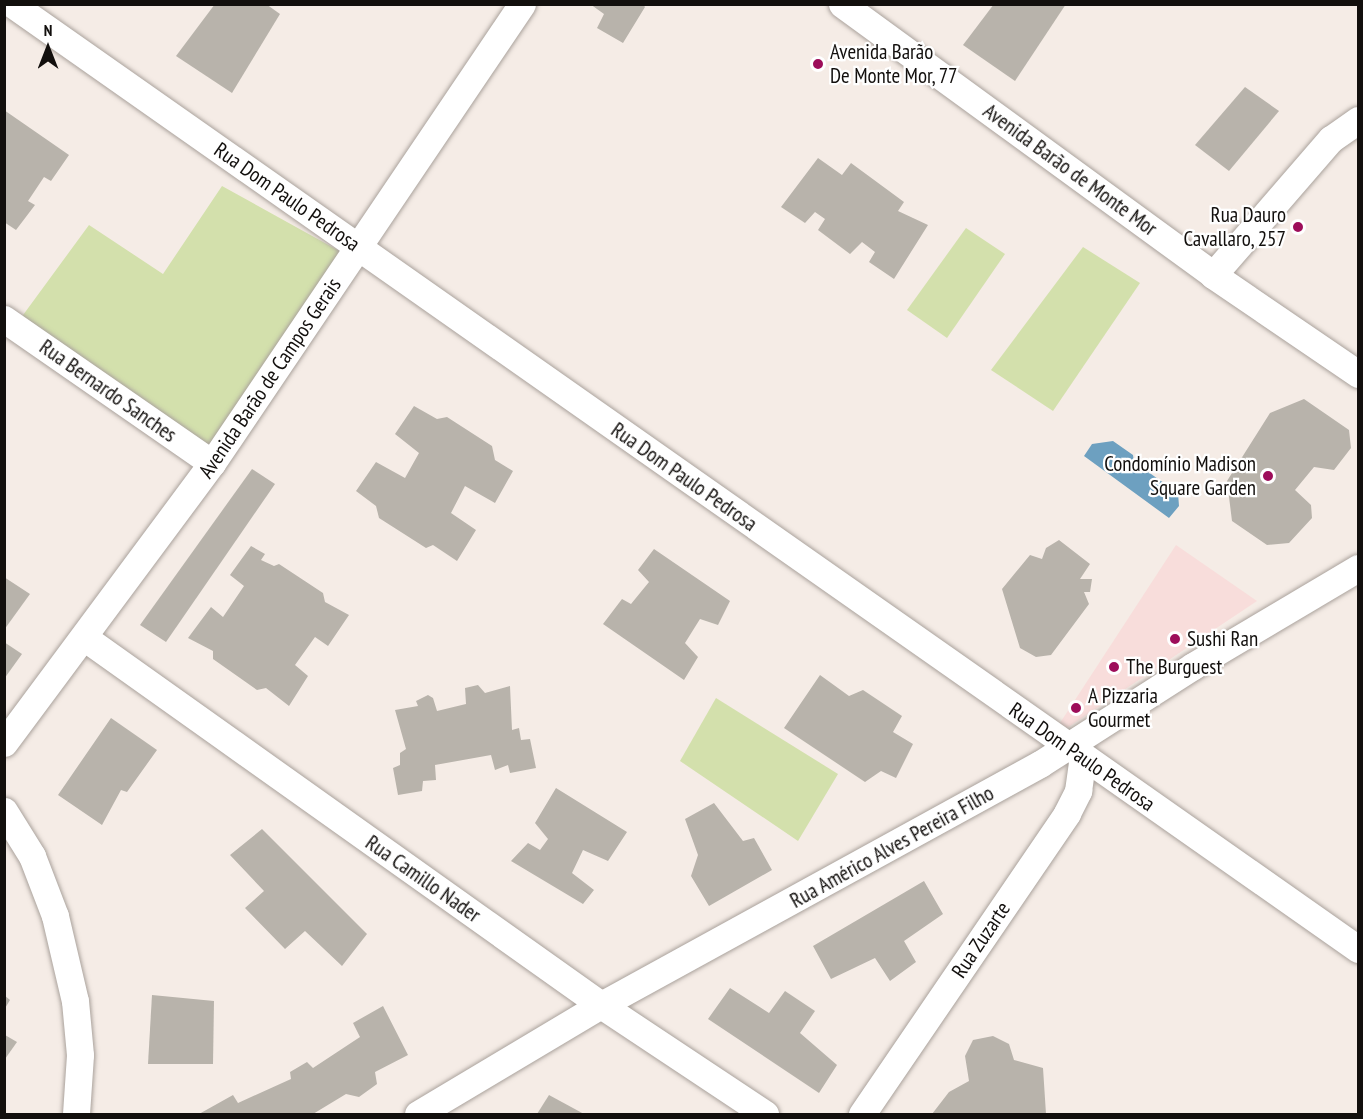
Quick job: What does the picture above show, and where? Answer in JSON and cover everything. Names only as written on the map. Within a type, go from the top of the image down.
[{"type":"street","name":"Avenida Barão de Campos Gerais","points":[[4,743],[85,638],[212,463],[522,4]]},
{"type":"street","name":"Avenida Barão de Monte Mor","points":[[842,4],[1214,275],[1359,374]]},
{"type":"street","name":"Rua Dom Paulo Pedrosa","points":[[21,7],[1076,752],[1359,949]]},
{"type":"street","points":[[1214,275],[1331,139],[1359,120]]},
{"type":"street","name":"Rua Bernardo Sanches","points":[[4,319],[212,463]]},
{"type":"street","name":"Rua Américo Alves Pereira Filho","points":[[418,1114],[601,1005],[1076,752],[1151,692],[1359,568]]},
{"type":"street","name":"Rua Camillo Nader","points":[[85,638],[601,1005],[765,1114]]},
{"type":"street","name":"Rua Zuzarte","points":[[862,1114],[1068,813],[1078,790],[1076,752]]},
{"type":"street","points":[[4,811],[32,856],[55,916],[75,1000],[80,1055],[76,1114]]},
{"type":"shaded area","points":[[1176,545],[1257,601],[1064,730],[1058,726]]},
{"type":"green space","points":[[222,186],[352,258],[212,463],[15,326],[89,225],[163,274]]},
{"type":"green space","points":[[966,228],[1005,254],[947,338],[907,310]]},
{"type":"green space","points":[[1083,247],[1140,283],[1053,411],[991,370]]},
{"type":"green space","points":[[716,698],[838,774],[798,841],[680,761]]},
{"type":"water","points":[[1113,441],[1133,455],[1134,462],[1178,493],[1179,506],[1169,518],[1084,456],[1092,444]]},
{"type":"building","points":[[215,4],[266,4],[280,14],[232,93],[176,56]]},
{"type":"building","points":[[590,4],[643,4],[645,7],[623,43],[597,28],[604,14]]},
{"type":"building","points":[[994,4],[1066,4],[1015,81],[963,45]]},
{"type":"building","points":[[1245,87],[1279,111],[1229,171],[1195,145]]},
{"type":"building","points":[[4,110],[69,155],[51,181],[44,177],[28,201],[35,205],[16,230],[4,222]]},
{"type":"building","points":[[818,158],[842,175],[851,163],[904,202],[898,211],[928,225],[894,279],[869,262],[875,252],[862,242],[850,254],[818,230],[825,219],[815,212],[805,223],[781,207]]},
{"type":"building","name":"Condomínio Madison Square Garden","points":[[1304,399],[1349,430],[1351,448],[1334,470],[1314,467],[1295,490],[1311,505],[1312,518],[1289,543],[1267,545],[1232,521],[1227,481],[1270,413]]},
{"type":"building","points":[[414,406],[437,419],[447,417],[492,446],[495,460],[513,471],[495,503],[465,486],[451,513],[476,530],[457,561],[433,545],[426,548],[379,518],[376,506],[356,491],[376,462],[405,478],[419,453],[395,434]]},
{"type":"building","points":[[252,469],[275,484],[166,642],[140,625]]},
{"type":"building","points":[[1059,540],[1090,564],[1080,579],[1092,579],[1090,592],[1084,592],[1089,604],[1051,655],[1036,657],[1020,648],[1002,589],[1030,555],[1042,559],[1046,548]]},
{"type":"building","points":[[251,546],[265,554],[261,560],[274,566],[279,564],[323,593],[325,602],[349,615],[328,646],[315,637],[295,665],[308,676],[289,706],[266,688],[257,690],[213,659],[213,651],[188,638],[211,607],[223,617],[244,586],[230,575]]},
{"type":"building","points":[[654,549],[730,601],[718,625],[700,619],[685,643],[698,657],[684,680],[603,624],[622,599],[631,604],[649,582],[638,570]]},
{"type":"building","points":[[4,577],[30,594],[4,630]]},
{"type":"building","points":[[4,642],[22,654],[4,679]]},
{"type":"building","points":[[820,675],[849,696],[863,690],[902,716],[893,732],[913,744],[896,778],[881,771],[865,782],[784,728]]},
{"type":"building","points":[[478,685],[485,693],[510,686],[512,730],[519,728],[521,740],[530,739],[536,768],[510,773],[508,765],[495,770],[491,755],[435,765],[436,780],[423,781],[422,791],[398,795],[393,768],[400,765],[400,753],[406,749],[395,710],[418,706],[416,701],[428,695],[433,698],[437,711],[466,704],[465,688]]},
{"type":"building","points":[[111,718],[157,750],[127,792],[121,790],[102,825],[58,795]]},
{"type":"building","points":[[556,788],[627,832],[608,861],[583,850],[572,873],[594,890],[583,904],[511,861],[528,843],[540,850],[548,839],[535,823]]},
{"type":"building","points":[[714,803],[743,841],[754,838],[772,870],[709,906],[691,876],[698,855],[685,819]]},
{"type":"building","points":[[262,829],[367,934],[342,966],[305,931],[285,949],[245,908],[264,891],[230,855]]},
{"type":"building","points":[[924,881],[943,914],[904,941],[916,962],[890,981],[875,958],[831,979],[813,946]]},
{"type":"building","points":[[730,988],[769,1013],[785,991],[815,1011],[800,1033],[837,1065],[819,1093],[708,1019]]},
{"type":"building","points":[[4,995],[10,1000],[4,1010]]},
{"type":"building","points":[[152,995],[214,1001],[213,1064],[148,1064]]},
{"type":"building","points":[[383,1006],[408,1055],[375,1072],[377,1084],[359,1097],[346,1094],[313,1114],[199,1114],[233,1095],[238,1103],[291,1079],[290,1072],[307,1062],[313,1068],[360,1037],[353,1023]]},
{"type":"building","points":[[5,1035],[17,1042],[5,1059]]},
{"type":"building","points":[[993,1036],[1009,1044],[1014,1060],[1043,1068],[1046,1114],[932,1114],[949,1092],[969,1081],[965,1056],[973,1040]]},
{"type":"building","points":[[549,1095],[584,1114],[537,1114]]},
{"type":"place","name":"Avenida Barão De Monte Mor, 77","points":[[818,64]]},
{"type":"place","name":"Rua Dauro Cavallaro, 257","points":[[1298,227]]},
{"type":"place","name":"Condomínio Madison Square Garden","points":[[1268,476]]},
{"type":"place","name":"Sushi Ran","points":[[1175,639]]},
{"type":"place","name":"The Burguest","points":[[1114,667]]},
{"type":"place","name":"A Pizzaria Gourmet","points":[[1076,708]]}]
